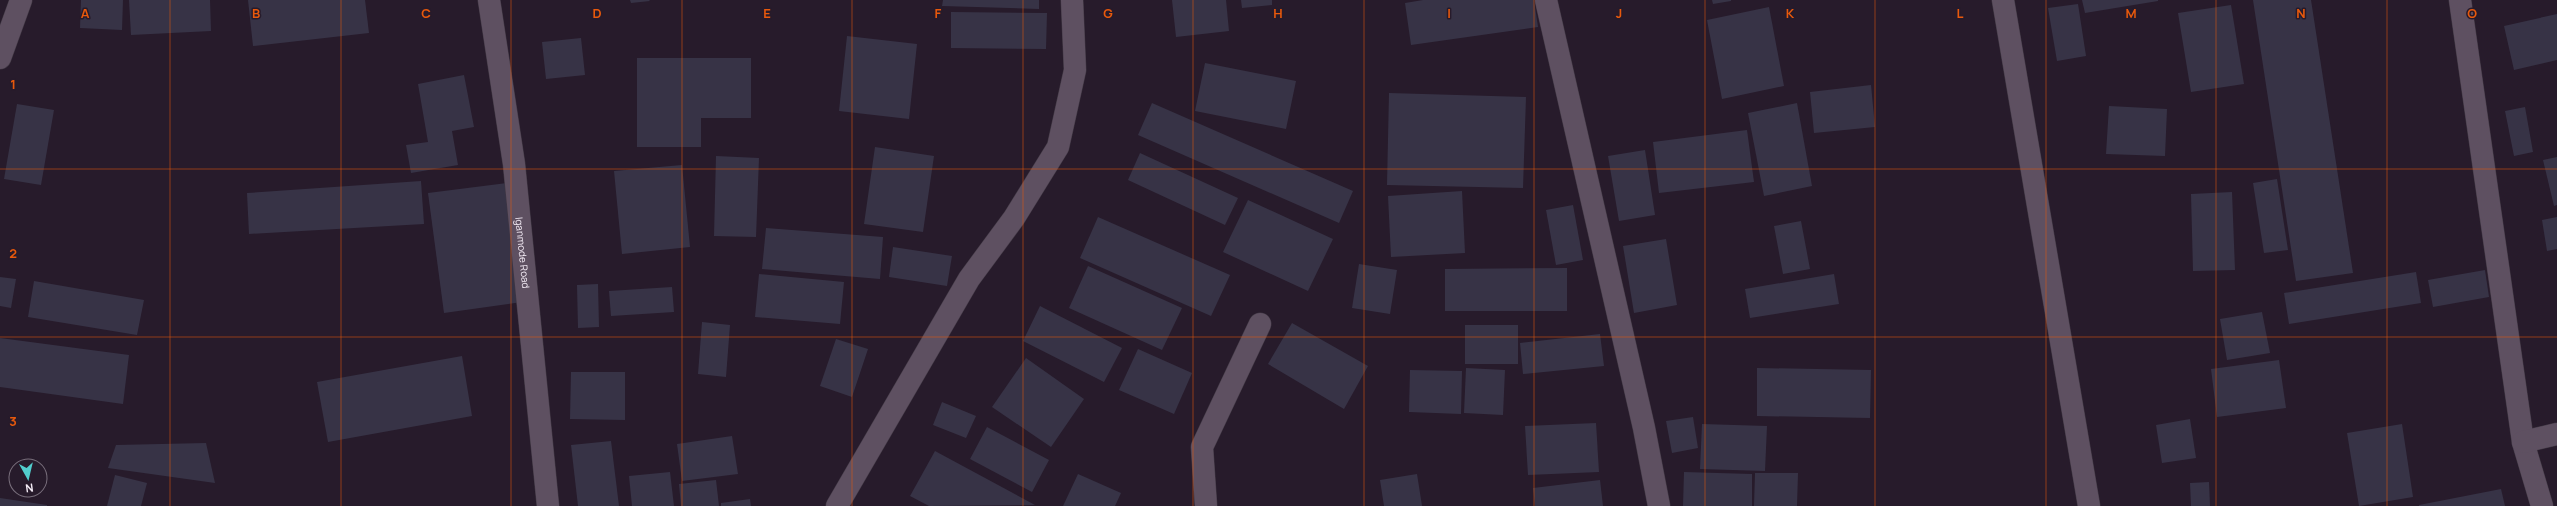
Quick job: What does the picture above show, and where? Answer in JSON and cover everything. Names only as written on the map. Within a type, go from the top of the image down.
[{"type":"street","points":[[0,58],[21,0]]},
{"type":"street","name":"Iganmode Road","points":[[489,0],[514,164],[548,506]]},
{"type":"street","points":[[837,506],[969,280],[1014,218],[1058,148],[1075,70],[1072,0]]},
{"type":"street","points":[[1546,0],[1644,428],[1659,506]]},
{"type":"street","points":[[2003,0],[2089,506]]},
{"type":"street","points":[[2460,0],[2523,442],[2542,506]]},
{"type":"street","points":[[1206,506],[1202,447],[1260,324]]},
{"type":"street","points":[[2523,442],[2557,434]]},
{"type":"building","points":[[81,0],[123,0],[122,30],[80,28]]},
{"type":"building","points":[[129,0],[210,0],[211,31],[131,35]]},
{"type":"building","points":[[248,0],[365,0],[369,33],[253,46]]},
{"type":"building","points":[[630,0],[649,0],[650,1],[631,3]]},
{"type":"building","points":[[943,0],[1039,0],[1039,9],[942,6]]},
{"type":"building","points":[[1172,0],[1226,0],[1229,31],[1176,37]]},
{"type":"building","points":[[1241,0],[1272,0],[1272,5],[1242,8]]},
{"type":"building","points":[[1423,0],[1534,0],[1538,27],[1411,45],[1405,3]]},
{"type":"building","points":[[1712,0],[1731,0],[1731,1],[1713,4]]},
{"type":"building","points":[[2082,0],[2158,0],[2158,1],[2085,13]]},
{"type":"building","points":[[2253,0],[2311,0],[2353,273],[2296,281]]},
{"type":"building","points":[[2078,4],[2086,56],[2057,61],[2048,8]]},
{"type":"building","points":[[2231,5],[2244,84],[2191,92],[2178,13]]},
{"type":"building","points":[[1769,7],[1784,86],[1722,99],[1707,20]]},
{"type":"building","points":[[951,12],[1047,13],[1046,49],[951,48]]},
{"type":"building","points":[[2557,14],[2557,60],[2514,70],[2504,26]]},
{"type":"building","points":[[847,36],[917,44],[909,119],[839,111]]},
{"type":"building","points":[[581,38],[585,75],[546,79],[542,42]]},
{"type":"building","points":[[637,58],[751,58],[751,118],[701,118],[701,147],[637,147]]},
{"type":"building","points":[[1205,63],[1296,81],[1286,129],[1195,111]]},
{"type":"building","points":[[464,75],[474,127],[452,131],[458,165],[411,173],[406,145],[428,142],[418,84]]},
{"type":"building","points":[[1871,85],[1875,127],[1814,133],[1810,92]]},
{"type":"building","points":[[1389,93],[1526,97],[1523,188],[1387,185]]},
{"type":"building","points":[[1152,103],[1353,191],[1339,223],[1138,135]]},
{"type":"building","points":[[1797,103],[1812,186],[1764,196],[1748,113]]},
{"type":"building","points":[[17,104],[54,110],[41,185],[4,179]]},
{"type":"building","points":[[2109,106],[2167,109],[2165,156],[2106,154]]},
{"type":"building","points":[[2525,107],[2533,152],[2514,156],[2505,111]]},
{"type":"building","points":[[1747,130],[1754,182],[1659,193],[1653,142]]},
{"type":"building","points":[[875,147],[934,156],[923,232],[864,224]]},
{"type":"building","points":[[1645,150],[1655,215],[1619,221],[1608,156]]},
{"type":"building","points":[[1140,153],[1238,198],[1225,225],[1128,180]]},
{"type":"building","points":[[716,156],[759,158],[756,237],[714,236]]},
{"type":"building","points":[[2557,157],[2557,205],[2554,206],[2543,160]]},
{"type":"building","points":[[682,165],[690,247],[622,254],[614,171]]},
{"type":"building","points":[[2277,179],[2288,250],[2264,253],[2253,183]]},
{"type":"building","points":[[421,181],[424,224],[249,234],[247,193]]},
{"type":"building","points":[[507,183],[522,302],[444,313],[428,193]]},
{"type":"building","points":[[1462,191],[1465,253],[1391,257],[1388,196]]},
{"type":"building","points":[[2232,192],[2235,270],[2193,271],[2191,194]]},
{"type":"building","points":[[1248,200],[1333,239],[1308,291],[1223,252]]},
{"type":"building","points":[[1573,205],[1583,260],[1556,265],[1546,210]]},
{"type":"building","points":[[1098,217],[1230,275],[1211,316],[1080,258]]},
{"type":"building","points":[[2557,217],[2557,249],[2547,251],[2542,220]]},
{"type":"building","points":[[1801,221],[1810,269],[1783,274],[1774,226]]},
{"type":"building","points":[[766,228],[883,237],[880,279],[762,269]]},
{"type":"building","points":[[1666,239],[1677,305],[1634,313],[1623,246]]},
{"type":"building","points":[[893,247],[952,256],[947,286],[889,277]]},
{"type":"building","points":[[1359,264],[1397,270],[1390,314],[1352,308]]},
{"type":"building","points":[[1088,266],[1182,308],[1162,350],[1069,308]]},
{"type":"building","points":[[1567,268],[1567,311],[1445,311],[1445,269]]},
{"type":"building","points":[[2485,270],[2489,297],[2433,307],[2428,280]]},
{"type":"building","points":[[2416,272],[2421,303],[2289,324],[2284,293]]},
{"type":"building","points":[[759,274],[844,282],[840,324],[755,317]]},
{"type":"building","points":[[1834,274],[1839,304],[1750,318],[1745,289]]},
{"type":"building","points":[[0,277],[16,279],[11,308],[0,306]]},
{"type":"building","points":[[34,281],[144,300],[137,335],[28,317]]},
{"type":"building","points":[[598,284],[599,327],[578,328],[577,285]]},
{"type":"building","points":[[672,287],[674,312],[611,316],[609,291]]},
{"type":"building","points":[[1040,306],[1122,348],[1104,382],[1023,341]]},
{"type":"building","points":[[2262,312],[2270,353],[2227,360],[2220,319]]},
{"type":"building","points":[[702,322],[730,325],[726,377],[698,374]]},
{"type":"building","points":[[1292,323],[1368,366],[1344,409],[1268,364]]},
{"type":"building","points":[[1465,325],[1518,325],[1518,364],[1465,364]]},
{"type":"building","points":[[1600,334],[1604,366],[1523,374],[1520,343]]},
{"type":"building","points":[[0,338],[129,355],[123,404],[0,387]]},
{"type":"building","points":[[836,339],[868,349],[852,397],[820,386]]},
{"type":"building","points":[[1138,349],[1192,373],[1174,414],[1119,390]]},
{"type":"building","points":[[462,356],[472,416],[328,442],[317,382]]},
{"type":"building","points":[[1026,358],[1084,399],[1051,447],[992,407]]},
{"type":"building","points":[[2279,360],[2286,408],[2217,417],[2211,369]]},
{"type":"building","points":[[1466,368],[1505,370],[1503,415],[1464,413]]},
{"type":"building","points":[[1757,368],[1871,370],[1870,418],[1757,416]]},
{"type":"building","points":[[1410,370],[1462,371],[1461,414],[1409,412]]},
{"type":"building","points":[[571,372],[625,372],[625,420],[570,419]]},
{"type":"building","points":[[942,402],[976,416],[966,438],[933,425]]},
{"type":"building","points":[[1693,417],[1698,448],[1672,453],[1666,421]]},
{"type":"building","points":[[2190,419],[2196,458],[2162,463],[2156,425]]},
{"type":"building","points":[[1596,423],[1599,472],[1528,475],[1525,426]]},
{"type":"building","points":[[1702,424],[1767,426],[1765,471],[1700,469]]},
{"type":"building","points":[[2402,424],[2413,497],[2359,506],[2347,433]]},
{"type":"building","points":[[987,427],[1049,460],[1032,492],[970,459]]},
{"type":"building","points":[[732,436],[738,474],[682,481],[677,444]]},
{"type":"building","points":[[611,441],[619,506],[578,506],[571,445]]},
{"type":"building","points":[[206,443],[215,483],[108,468],[116,445]]},
{"type":"building","points":[[935,451],[1035,505],[929,506],[910,496]]},
{"type":"building","points":[[670,472],[674,506],[632,506],[629,476]]},
{"type":"building","points":[[1684,472],[1752,474],[1752,506],[1683,506]]},
{"type":"building","points":[[1755,473],[1798,473],[1797,506],[1754,506]]},
{"type":"building","points":[[1078,474],[1121,493],[1115,506],[1063,506]]},
{"type":"building","points":[[1417,474],[1422,506],[1384,506],[1380,480]]},
{"type":"building","points":[[115,475],[147,483],[141,506],[107,506]]},
{"type":"building","points":[[716,480],[719,506],[681,506],[679,484]]},
{"type":"building","points":[[1600,480],[1603,506],[1535,506],[1533,488]]},
{"type":"building","points":[[2209,482],[2210,506],[2191,506],[2190,483]]},
{"type":"building","points":[[2501,489],[2505,506],[2419,506],[2419,505]]},
{"type":"building","points":[[0,498],[47,505],[47,506],[0,506]]},
{"type":"building","points":[[750,499],[751,506],[721,506],[721,503]]}]
